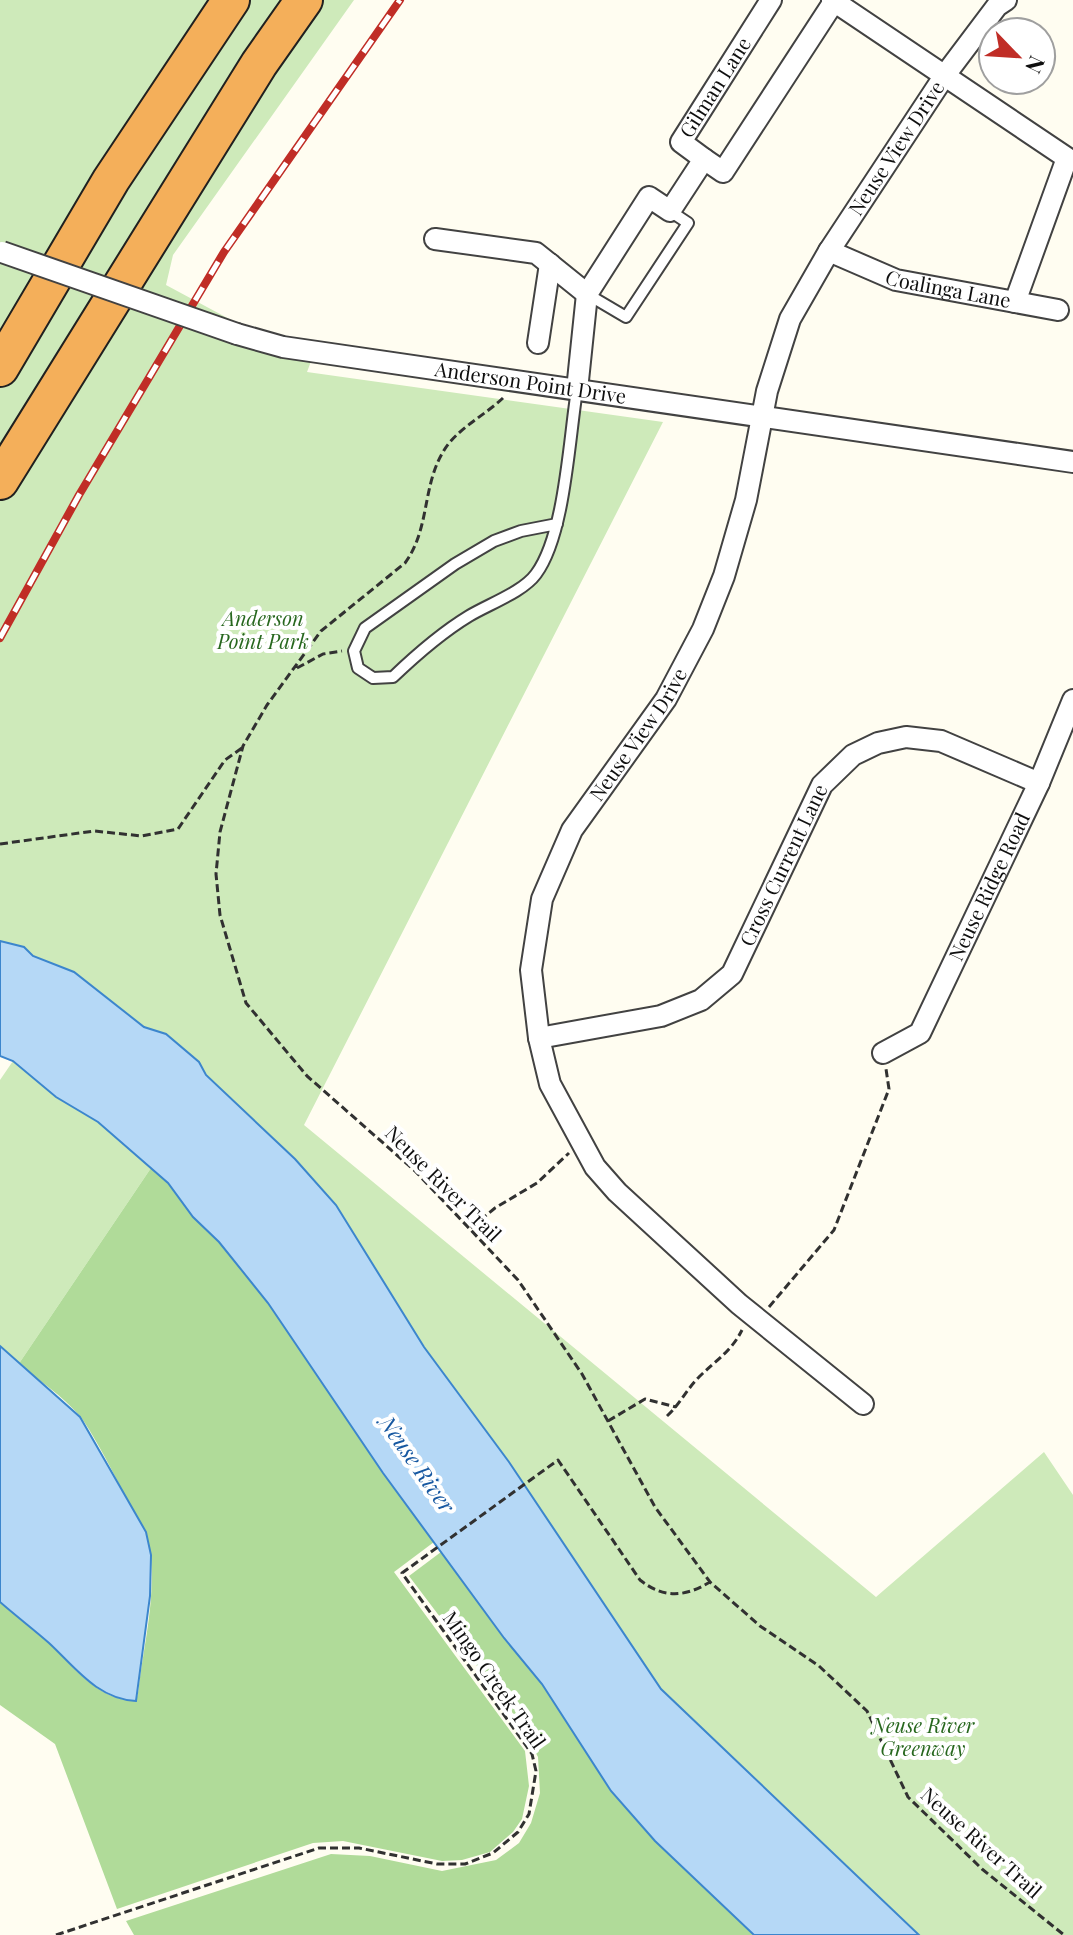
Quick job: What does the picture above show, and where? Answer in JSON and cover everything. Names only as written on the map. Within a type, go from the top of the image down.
[{"type":"highway","points":[[0,368],[111,180],[231,0]]},
{"type":"highway","points":[[0,481],[259,64],[304,0]]},
{"type":"street","name":"Gilman Lane","points":[[670,211],[704,159],[681,142],[771,0]]},
{"type":"street","name":"Neuse View Drive","points":[[863,1404],[739,1304],[617,1192],[576,1137],[550,1084],[539,1038],[531,970],[539,912],[553,868],[590,801],[666,699],[703,629],[724,576],[746,500],[773,369],[790,319],[829,251],[945,75],[997,6],[1006,0]]},
{"type":"street","points":[[704,159],[723,172],[834,1],[945,75]]},
{"type":"street","name":"Coalinga Lane","points":[[829,251],[896,280],[1015,302],[1067,158],[945,75]]},
{"type":"street","points":[[577,390],[587,294],[649,197],[670,211]]},
{"type":"street","points":[[435,239],[536,253],[587,294]]},
{"type":"street","name":"Anderson Point Drive","points":[[1,251],[237,334],[283,347],[1073,462]]},
{"type":"street","points":[[538,343],[550,264]]},
{"type":"street","points":[[1015,302],[1058,310]]},
{"type":"street","name":"Neuse Ridge Road","points":[[883,1053],[920,1033],[1039,783],[1073,700]]},
{"type":"street","name":"Cross Current Lane","points":[[539,1038],[661,1016],[701,1000],[732,974],[822,785],[853,755],[878,743],[906,737],[941,741],[1039,783]]},
{"type":"lane","points":[[587,294],[626,317],[688,223],[670,211]]},
{"type":"lane","points":[[557,524],[521,531],[494,541],[455,564],[365,628],[354,651],[358,668],[373,678],[393,677],[417,654],[466,618],[535,576],[549,552],[557,524],[577,390]]},
{"type":"path","name":"Neuse River Trail","points":[[508,393],[479,421],[454,437],[443,451],[434,469],[423,530],[405,563],[321,631],[267,705],[243,746],[220,832],[216,874],[220,915],[246,1003],[307,1076],[415,1171],[518,1280],[608,1421],[655,1507],[710,1582],[760,1626],[819,1666],[867,1711],[908,1797],[982,1869],[1064,1935]]},
{"type":"path","points":[[296,668],[323,654],[354,651]]},
{"type":"path","points":[[0,844],[94,831],[142,836],[178,829],[225,760],[243,746]]},
{"type":"path","points":[[767,1309],[834,1230],[847,1202],[889,1089],[883,1053]]},
{"type":"path","points":[[471,1228],[495,1208],[537,1183],[570,1152]]},
{"type":"path","points":[[667,1416],[701,1375],[732,1349],[748,1325]]},
{"type":"path","points":[[608,1421],[645,1399],[676,1407]]},
{"type":"path","name":"Mingo Creek Trail","points":[[56,1935],[319,1848],[359,1848],[437,1864],[465,1864],[493,1853],[518,1832],[534,1795],[532,1754],[402,1573],[558,1460],[630,1569],[650,1588],[676,1596],[710,1582]]},
{"type":"green space","name":"Anderson Point Park","points":[[0,0],[354,0],[173,255],[166,285],[246,328],[316,348],[307,372],[663,422],[304,1125],[876,1597],[1044,1452],[1073,1495],[1073,1935],[919,1935],[661,1689],[509,1462],[424,1347],[295,1159],[206,1075],[199,1062],[166,1034],[144,1027],[74,972],[33,956],[24,947],[0,941]]},
{"type":"green space","points":[[13,1061],[56,1097],[98,1122],[151,1168],[18,1365],[0,1346],[0,1080]]},
{"type":"green space","points":[[151,1168],[168,1183],[193,1217],[219,1242],[268,1303],[434,1542],[394,1572],[525,1751],[529,1786],[522,1819],[513,1832],[490,1852],[462,1860],[442,1861],[343,1841],[313,1843],[117,1909],[55,1744],[0,1705],[0,1602],[49,1643],[87,1681],[109,1695],[136,1701],[151,1592],[148,1547],[120,1486],[80,1416],[18,1365]]},
{"type":"green space","points":[[441,1552],[542,1684],[611,1791],[655,1841],[754,1935],[134,1935],[126,1921],[331,1854],[370,1856],[442,1871],[496,1860],[519,1843],[531,1823],[540,1793],[538,1757],[518,1720],[409,1576]]},
{"type":"water","name":"Neuse River","points":[[0,941],[24,947],[33,956],[74,972],[144,1027],[166,1034],[199,1062],[206,1075],[295,1159],[336,1205],[424,1347],[509,1462],[661,1689],[919,1935],[754,1935],[655,1841],[611,1791],[542,1684],[504,1638],[383,1473],[268,1303],[219,1242],[193,1217],[168,1183],[98,1122],[56,1097],[13,1061],[0,1056]]},
{"type":"water","points":[[0,1346],[80,1417],[146,1532],[151,1555],[150,1596],[136,1701],[122,1699],[98,1688],[0,1602]]},
{"type":"railway","points":[[0,638],[79,495],[224,252],[400,0]]},
{"type":"park label","name":"Neuse River Greenway","points":[[923,1738]]}]
